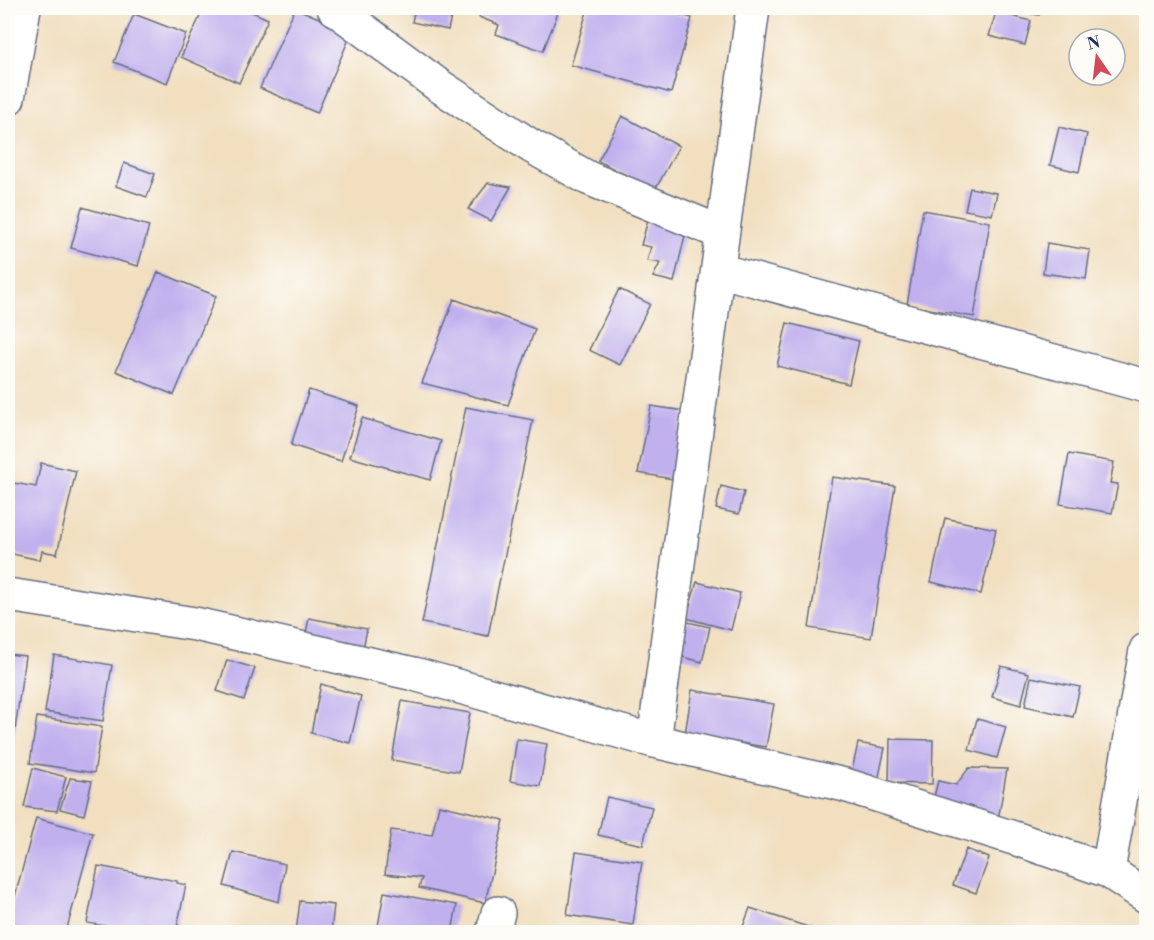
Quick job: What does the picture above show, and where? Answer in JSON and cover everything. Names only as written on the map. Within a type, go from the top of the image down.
[{"type":"street","points":[[8,98],[24,8]]},
{"type":"street","points":[[334,8],[438,85],[531,146],[588,178],[723,233]]},
{"type":"street","points":[[654,741],[753,8]]},
{"type":"street","points":[[718,270],[1146,386]]},
{"type":"street","points":[[8,595],[195,624],[414,674],[654,741],[845,785],[1020,840],[1108,871],[1146,896]]},
{"type":"street","points":[[1108,871],[1146,650]]},
{"type":"building","points":[[204,8],[243,8],[268,19],[239,83],[181,57]]},
{"type":"building","points":[[295,8],[352,32],[317,113],[260,88]]},
{"type":"building","points":[[415,8],[453,8],[448,30],[412,22]]},
{"type":"building","points":[[482,8],[553,8],[559,10],[543,51],[496,34],[499,25],[479,17]]},
{"type":"building","points":[[588,8],[656,8],[692,18],[671,93],[571,65]]},
{"type":"building","points":[[1007,8],[1041,8],[1039,15]]},
{"type":"building","points":[[996,12],[1031,21],[1025,45],[989,36]]},
{"type":"building","points":[[134,14],[186,34],[167,83],[114,62]]},
{"type":"building","points":[[622,116],[679,146],[655,190],[598,161]]},
{"type":"building","points":[[1059,127],[1087,134],[1079,172],[1050,165]]},
{"type":"building","points":[[124,163],[155,174],[147,197],[116,186]]},
{"type":"building","points":[[488,183],[511,187],[491,221],[468,209]]},
{"type":"building","points":[[970,188],[997,193],[992,215],[965,210]]},
{"type":"building","points":[[82,207],[149,226],[138,266],[71,248]]},
{"type":"building","points":[[923,210],[990,222],[974,317],[907,305]]},
{"type":"building","points":[[650,213],[688,223],[674,282],[653,277],[660,263],[647,261],[651,247],[641,245]]},
{"type":"building","points":[[1047,243],[1090,250],[1086,279],[1043,273]]},
{"type":"building","points":[[158,272],[216,296],[174,395],[116,371]]},
{"type":"building","points":[[619,289],[650,304],[620,365],[589,350]]},
{"type":"building","points":[[454,299],[535,329],[508,405],[422,383]]},
{"type":"building","points":[[787,323],[859,341],[849,384],[777,366]]},
{"type":"building","points":[[309,390],[359,406],[341,461],[291,445]]},
{"type":"building","points":[[651,406],[684,411],[672,479],[638,473]]},
{"type":"building","points":[[466,407],[533,420],[488,636],[422,623]]},
{"type":"building","points":[[362,418],[441,441],[430,480],[350,457]]},
{"type":"building","points":[[1069,454],[1114,462],[1110,483],[1118,484],[1112,513],[1060,504]]},
{"type":"building","points":[[41,463],[76,471],[57,554],[42,551],[40,560],[8,553],[8,482],[36,487]]},
{"type":"building","points":[[832,477],[895,486],[871,638],[809,628]]},
{"type":"building","points":[[721,486],[744,492],[739,514],[716,509]]},
{"type":"building","points":[[945,518],[996,529],[981,594],[931,582]]},
{"type":"building","points":[[697,582],[740,593],[731,630],[686,618]]},
{"type":"building","points":[[309,618],[367,629],[362,654],[304,643]]},
{"type":"building","points":[[683,621],[710,627],[702,662],[675,655]]},
{"type":"building","points":[[8,654],[25,656],[11,760],[8,760]]},
{"type":"building","points":[[54,655],[112,665],[103,721],[45,712]]},
{"type":"building","points":[[227,660],[255,668],[244,700],[217,691]]},
{"type":"building","points":[[1001,666],[1029,673],[1021,705],[992,697]]},
{"type":"building","points":[[1031,677],[1080,687],[1073,717],[1025,706]]},
{"type":"building","points":[[321,684],[361,696],[350,743],[311,733]]},
{"type":"building","points":[[692,690],[774,704],[766,747],[685,734]]},
{"type":"building","points":[[402,701],[470,713],[459,772],[392,760]]},
{"type":"building","points":[[37,717],[102,727],[94,773],[30,763]]},
{"type":"building","points":[[977,719],[1006,727],[997,758],[969,750]]},
{"type":"building","points":[[517,739],[547,744],[540,786],[510,781]]},
{"type":"building","points":[[890,739],[933,740],[932,784],[889,783]]},
{"type":"building","points":[[858,743],[885,748],[878,781],[851,775]]},
{"type":"building","points":[[33,768],[66,777],[57,811],[24,807]]},
{"type":"building","points":[[969,768],[1007,769],[998,820],[932,805],[938,781],[956,785]]},
{"type":"building","points":[[70,778],[92,781],[84,815],[60,809]]},
{"type":"building","points":[[607,797],[652,807],[643,845],[598,835]]},
{"type":"building","points":[[439,805],[504,820],[485,903],[419,888],[422,878],[385,874],[391,830],[432,835]]},
{"type":"building","points":[[36,818],[93,833],[66,932],[8,932],[8,922]]},
{"type":"building","points":[[966,849],[989,858],[976,893],[953,885]]},
{"type":"building","points":[[233,852],[285,864],[279,902],[224,886]]},
{"type":"building","points":[[576,852],[642,862],[633,925],[567,915]]},
{"type":"building","points":[[98,866],[177,881],[177,883],[186,885],[176,932],[122,932],[123,929],[87,923]]},
{"type":"building","points":[[384,892],[457,905],[452,932],[377,932]]},
{"type":"building","points":[[300,901],[334,905],[331,932],[296,932]]},
{"type":"building","points":[[750,908],[814,929],[813,932],[741,932]]}]
